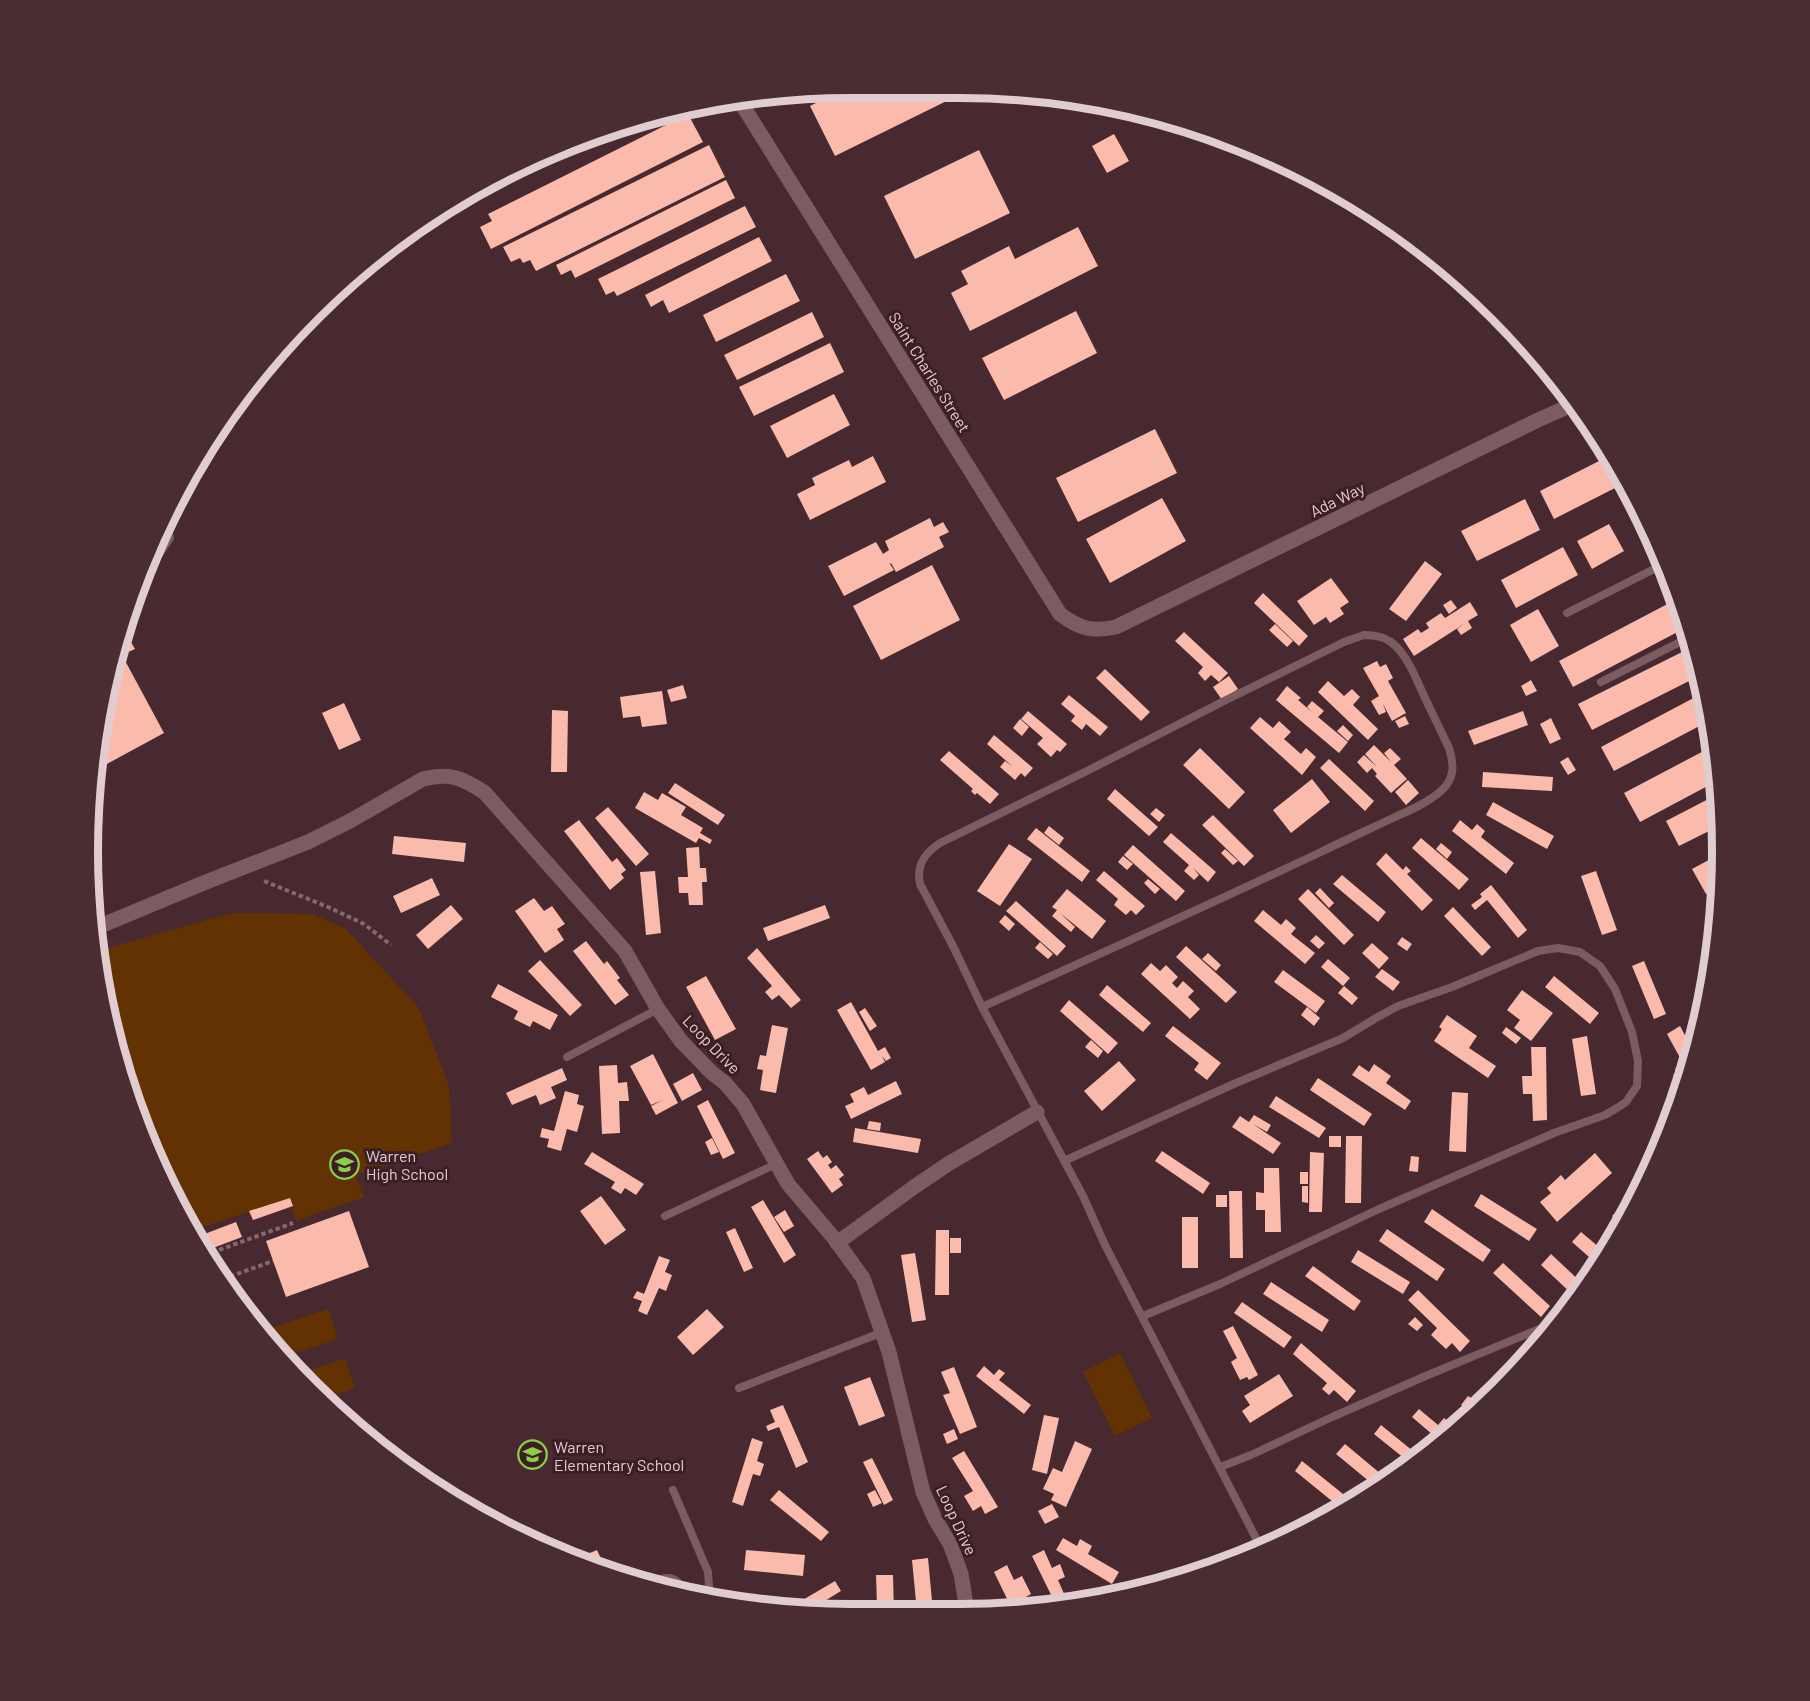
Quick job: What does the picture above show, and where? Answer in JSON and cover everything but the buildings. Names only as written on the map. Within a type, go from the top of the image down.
[{"type":"street","name":"Saint Charles Street","points":[[743,106],[1060,614],[1083,627],[1099,631],[1116,627]]},
{"type":"street","name":"Ada Way","points":[[1116,627],[1568,407]]},
{"type":"street","name":"Loop Drive","points":[[102,925],[330,832],[423,779],[436,776],[455,777],[473,786],[495,803],[631,960],[658,1009],[681,1041],[725,1083],[743,1104],[792,1191],[837,1243],[863,1278],[883,1332],[923,1492],[950,1544],[961,1574],[966,1604]]},
{"type":"street","points":[[837,1243],[939,1170],[1037,1112]]},
{"type":"lane","points":[[159,554],[170,538],[168,532]]},
{"type":"lane","points":[[1568,613],[1657,567]]},
{"type":"lane","points":[[982,1007],[1203,908],[1368,830],[1420,804],[1442,789],[1453,771],[1449,748],[1415,676],[1400,651],[1384,638],[1374,635],[1354,638],[940,843],[923,857],[918,876],[922,891],[954,948],[982,1007],[1064,1161],[1258,1542]]},
{"type":"lane","points":[[1601,682],[1683,641]]},
{"type":"lane","points":[[1064,1161],[1236,1083],[1343,1038],[1392,1009],[1538,951],[1558,948],[1580,952],[1600,966],[1615,989],[1632,1032],[1638,1061],[1637,1086],[1626,1102],[1605,1115],[1554,1133],[1480,1165],[1326,1233],[1220,1284],[1143,1316]]},
{"type":"lane","points":[[567,1057],[658,1009]]},
{"type":"lane","points":[[665,1216],[776,1164]]},
{"type":"lane","points":[[1220,1467],[1428,1375],[1541,1328]]},
{"type":"lane","points":[[739,1388],[883,1332]]},
{"type":"lane","points":[[673,1490],[708,1572],[709,1590]]},
{"type":"lane","points":[[658,1579],[669,1577],[680,1583]]},
{"type":"path","points":[[264,881],[364,924],[391,945]]},
{"type":"path","points":[[213,1252],[292,1223]]},
{"type":"path","points":[[230,1277],[273,1261]]},
{"type":"shaded area","points":[[232,913],[313,914],[346,929],[419,1008],[449,1086],[452,1143],[359,1174],[357,1179],[364,1197],[296,1221],[290,1198],[199,1228],[175,1184],[137,1093],[123,1045],[104,952],[114,946]]},
{"type":"shaded area","points":[[328,1309],[338,1339],[291,1355],[269,1329]]},
{"type":"shaded area","points":[[1120,1353],[1152,1418],[1115,1436],[1083,1372]]},
{"type":"shaded area","points":[[345,1358],[355,1388],[332,1396],[307,1371]]},
{"type":"place","name":"Warren High School","points":[[345,1164]]},
{"type":"place","name":"Warren Elementary School","points":[[533,1455]]}]
